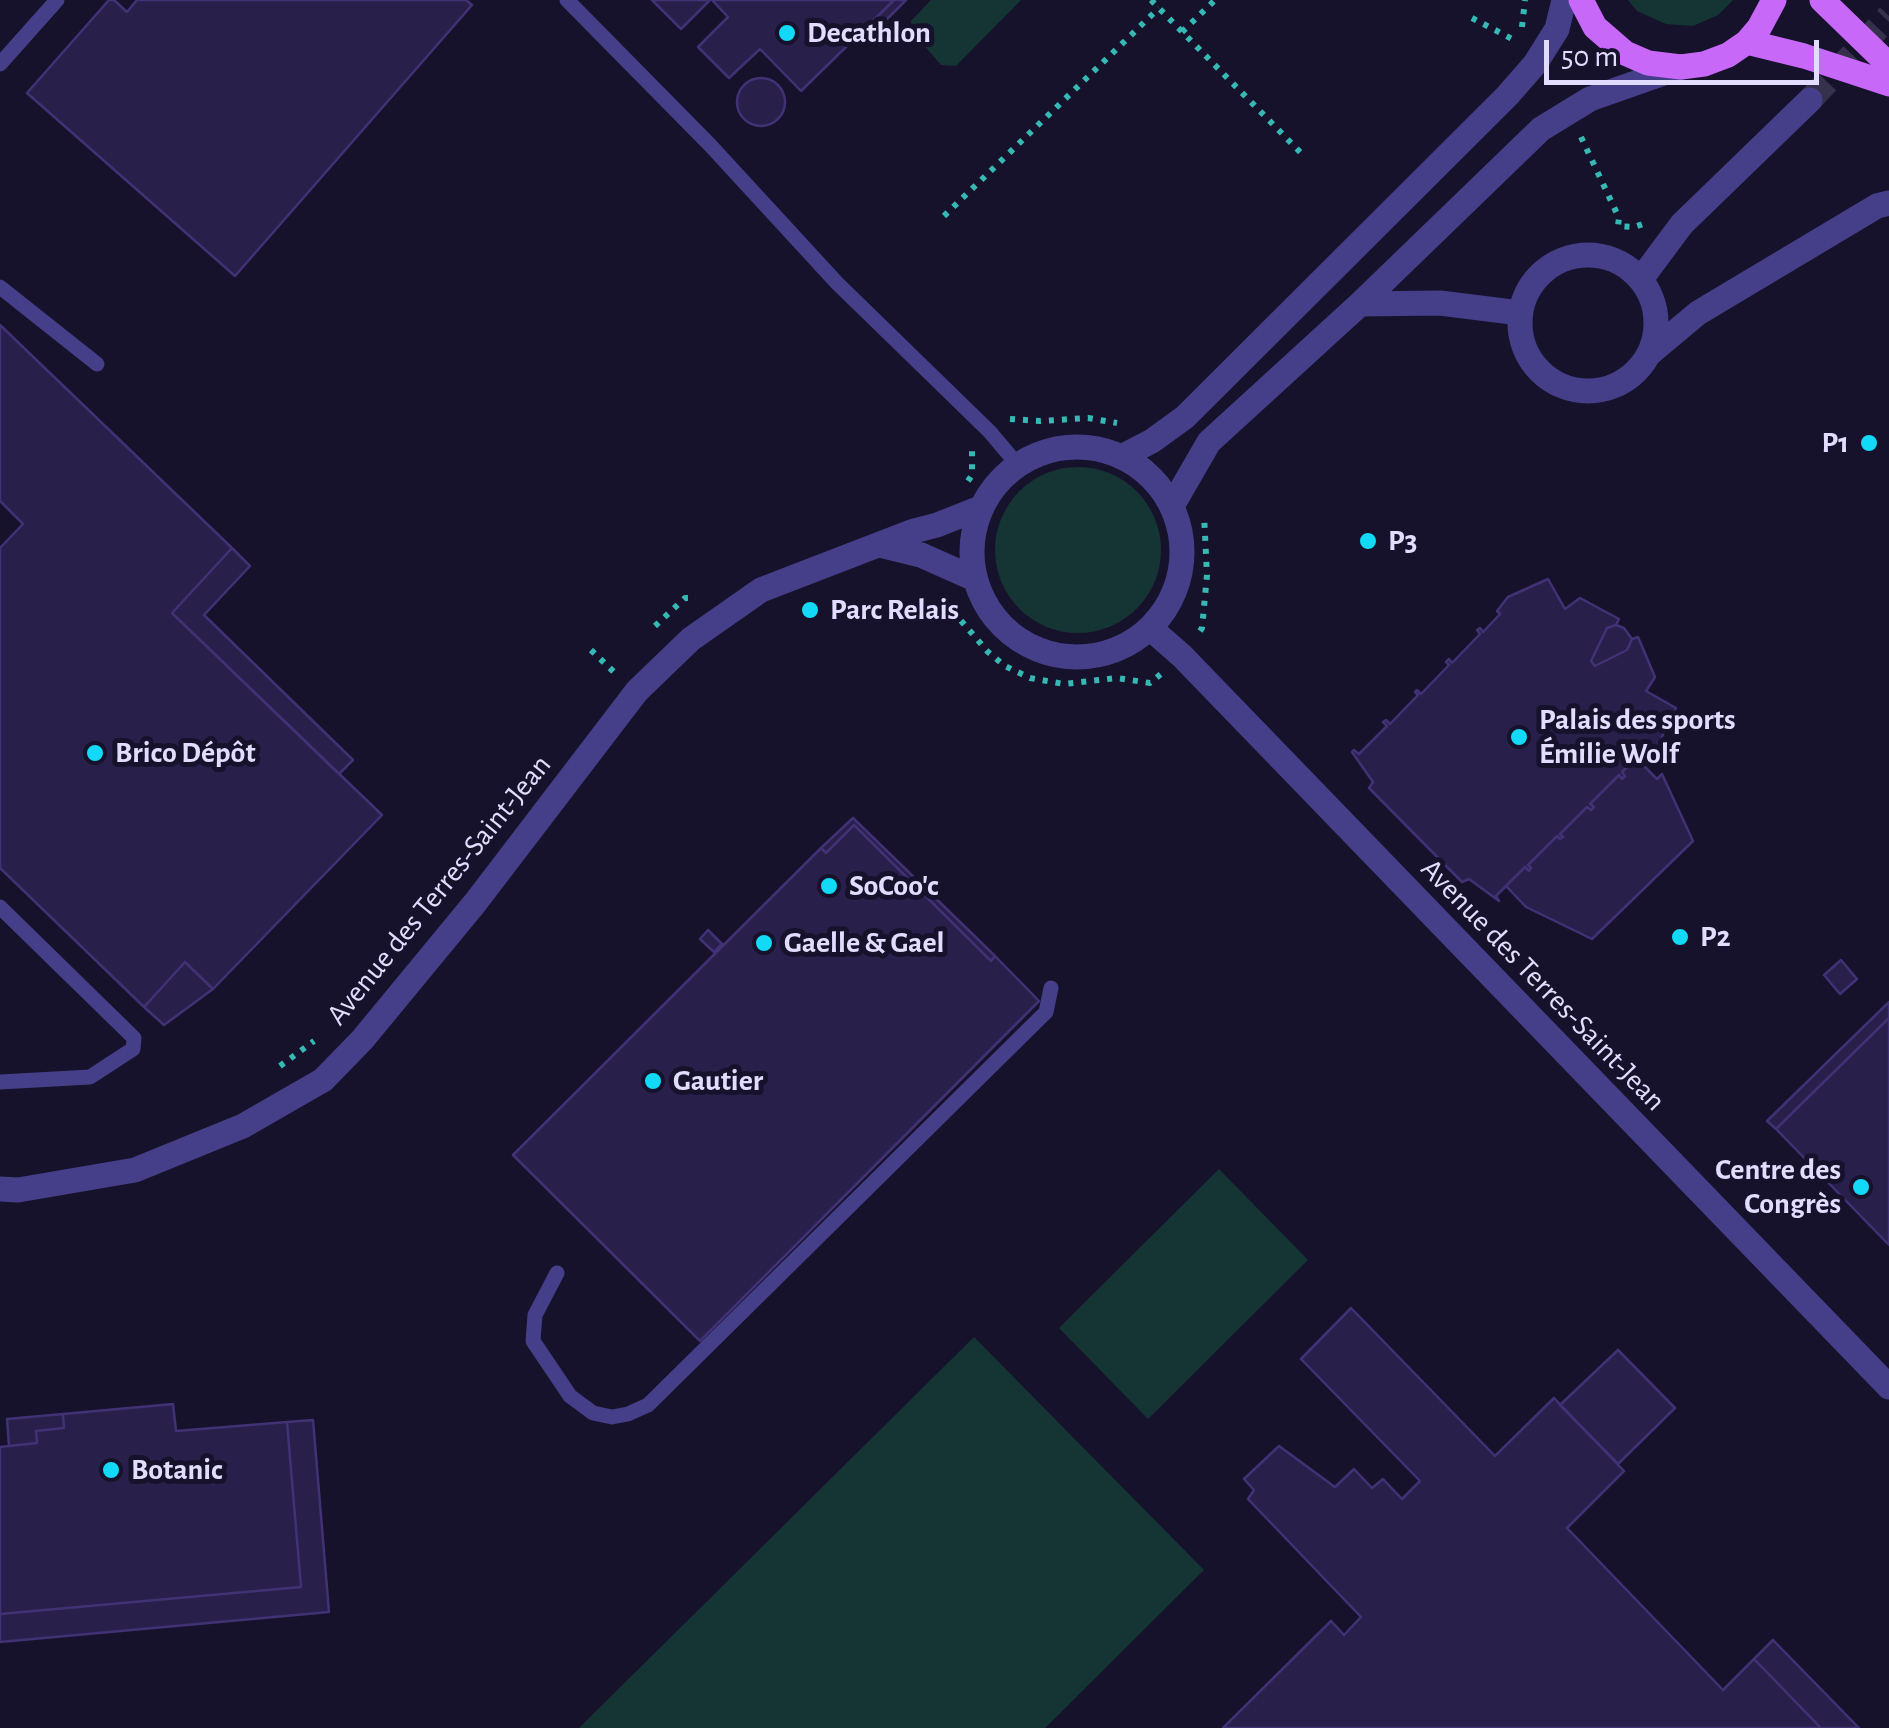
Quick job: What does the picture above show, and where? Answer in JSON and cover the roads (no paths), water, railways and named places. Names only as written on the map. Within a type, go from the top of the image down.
[{"type":"main road","points":[[1581,0],[1595,27],[1625,53],[1648,63],[1681,67],[1716,60],[1747,42],[1774,0]]},
{"type":"main road","points":[[1822,0],[1889,66]]},
{"type":"main road","points":[[1747,42],[1889,84]]},
{"type":"street","points":[[1122,456],[1152,441],[1185,416],[1507,96],[1535,64],[1557,29],[1564,0]]},
{"type":"street","points":[[1172,506],[1209,442],[1360,304],[1541,129],[1590,98],[1681,67]]},
{"type":"street","points":[[1640,279],[1682,224],[1810,100]]},
{"type":"street","points":[[1649,354],[1656,335],[1651,296],[1623,264],[1602,256],[1580,254],[1558,260],[1540,273],[1526,292],[1520,313],[1526,355],[1556,385],[1577,391],[1599,391],[1636,372],[1649,354],[1698,314],[1877,206],[1889,203]]},
{"type":"street","points":[[1360,304],[1440,304],[1520,313]]},
{"type":"street","points":[[1088,446],[1122,456],[1152,476],[1172,506],[1182,538],[1181,571],[1170,602],[1150,628],[1125,646],[1096,656],[1064,657],[1034,649],[1008,632],[982,599],[974,578],[971,499],[1018,464],[1051,449],[1088,446]]},
{"type":"street","name":"Avenue des Terres-Saint-Jean","points":[[0,1188],[18,1190],[135,1170],[243,1126],[323,1080],[362,1040],[463,918],[637,691],[677,652],[761,590],[937,525],[971,499]]},
{"type":"street","points":[[880,546],[921,555],[974,578]]},
{"type":"street","name":"Avenue des Terres-Saint-Jean","points":[[1150,628],[1182,656],[1889,1387]]},
{"type":"lane","points":[[0,64],[57,0]]},
{"type":"lane","points":[[567,0],[837,283],[1018,464]]},
{"type":"lane","points":[[0,288],[96,364]]},
{"type":"lane","points":[[0,906],[134,1038],[133,1048],[90,1077],[0,1082]]},
{"type":"lane","points":[[557,1274],[535,1315],[534,1340],[570,1396],[593,1413],[612,1417],[648,1405],[1046,1012],[1051,988]]},
{"type":"tunnel","points":[[1810,100],[1889,16]]},
{"type":"place","name":"Decathlon","points":[[787,33]]},
{"type":"place","name":"P1","points":[[1869,443]]},
{"type":"place","name":"P3","points":[[1368,541]]},
{"type":"place","name":"Parc Relais","points":[[810,610]]},
{"type":"place","name":"Palais des sports Émilie Wolf","points":[[1519,737]]},
{"type":"place","name":"Brico Dépôt","points":[[95,753]]},
{"type":"place","name":"SoCoo'c","points":[[829,886]]},
{"type":"place","name":"P2","points":[[1680,937]]},
{"type":"place","name":"Gaelle & Gael","points":[[764,943]]},
{"type":"place","name":"Gautier","points":[[653,1081]]},
{"type":"place","name":"Centre des Congrès","points":[[1861,1187]]},
{"type":"place","name":"Botanic","points":[[111,1470]]}]
